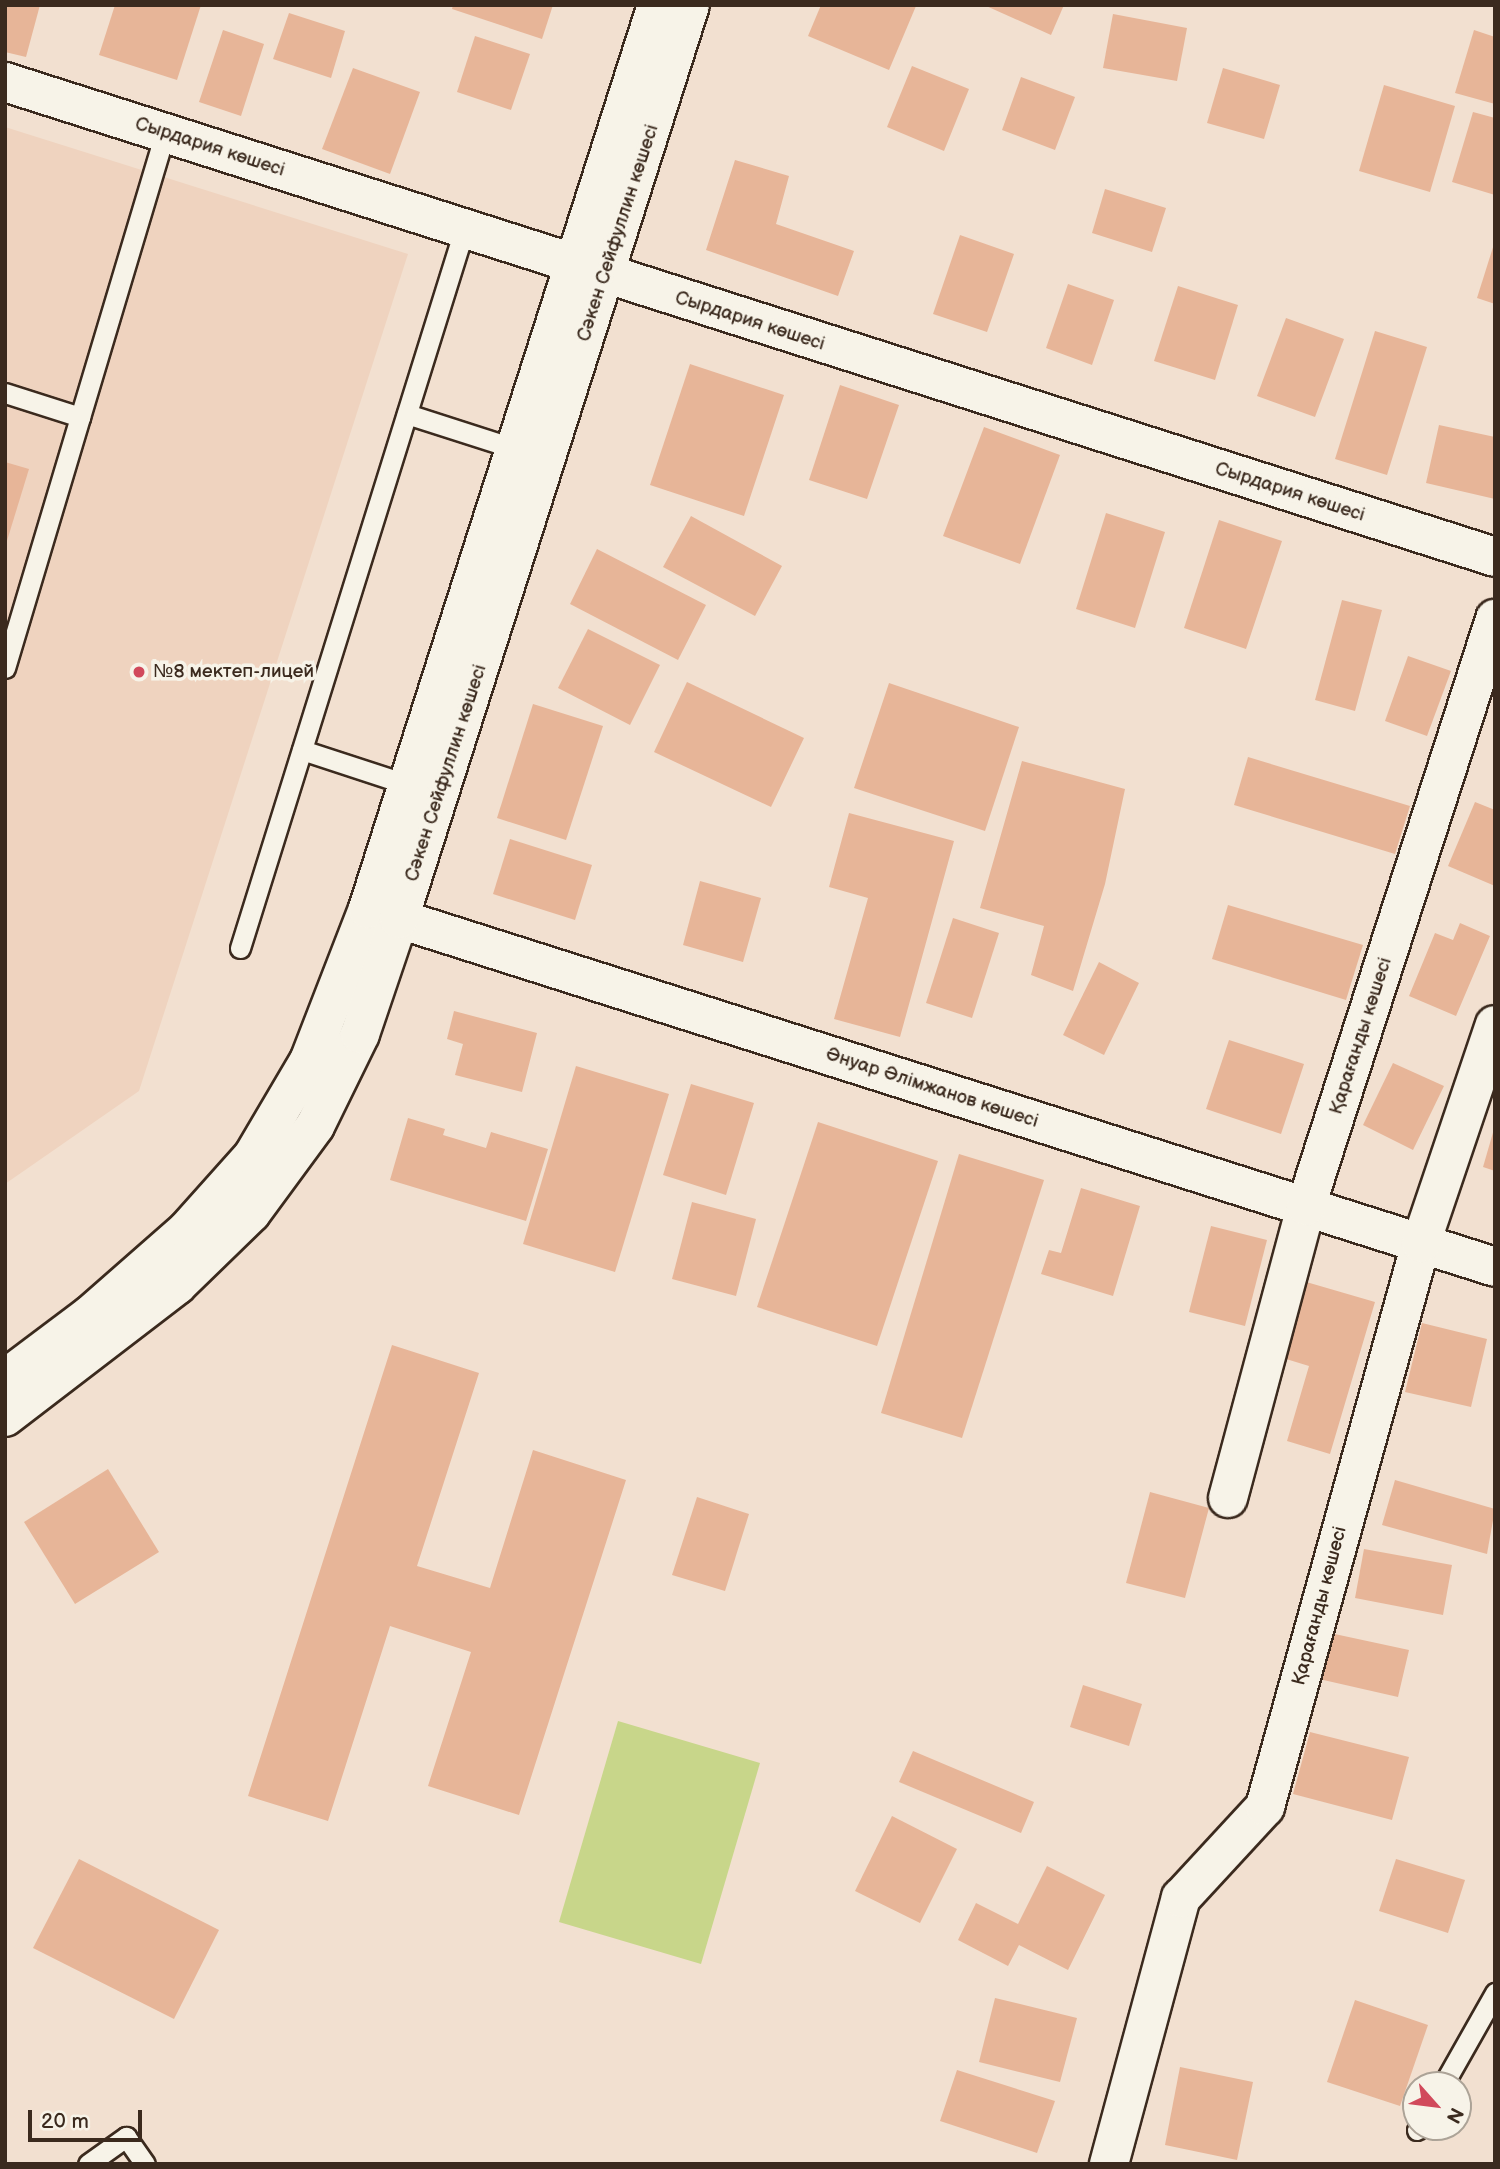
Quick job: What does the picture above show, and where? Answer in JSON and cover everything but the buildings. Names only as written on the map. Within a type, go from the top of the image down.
[{"type":"street","name":"Сәкен Сейфуллин көшесі","points":[[5,1379],[89,1316],[187,1230],[253,1156],[309,1061],[384,914],[590,271],[657,5]]},
{"type":"street","name":"Сәкен Сейфуллин көшесі","points":[[5,1417],[177,1285],[251,1213],[315,1126],[360,1034],[406,784],[516,449],[590,271],[690,5]]},
{"type":"street","name":"Сырдария көшесі","points":[[5,82],[590,271],[1495,557]]},
{"type":"street","name":"Қарағанды көшесі","points":[[1228,1498],[1306,1206],[1495,619]]},
{"type":"street","name":"Әнуар Әлімжанов көшесі","points":[[384,914],[1495,1267]]},
{"type":"street","name":"Қарағанды көшесі","points":[[1109,2164],[1181,1898],[1265,1807],[1421,1243],[1495,1025]]},
{"type":"lane","points":[[5,668],[165,133]]},
{"type":"lane","points":[[240,948],[464,230]]},
{"type":"lane","points":[[5,393],[80,417]]},
{"type":"lane","points":[[407,414],[516,449]]},
{"type":"lane","points":[[302,750],[406,784]]},
{"type":"lane","points":[[1451,2071],[1495,1993]]},
{"type":"lane","points":[[88,2164],[126,2137],[145,2164]]},
{"type":"shaded area","name":"№8 мектеп-лицей","points":[[5,127],[408,254],[139,1091],[5,1184]]},
{"type":"green space","points":[[618,1721],[760,1763],[701,1964],[559,1922]]},
{"type":"place","name":"№8 мектеп-лицей","points":[[139,672]]}]
